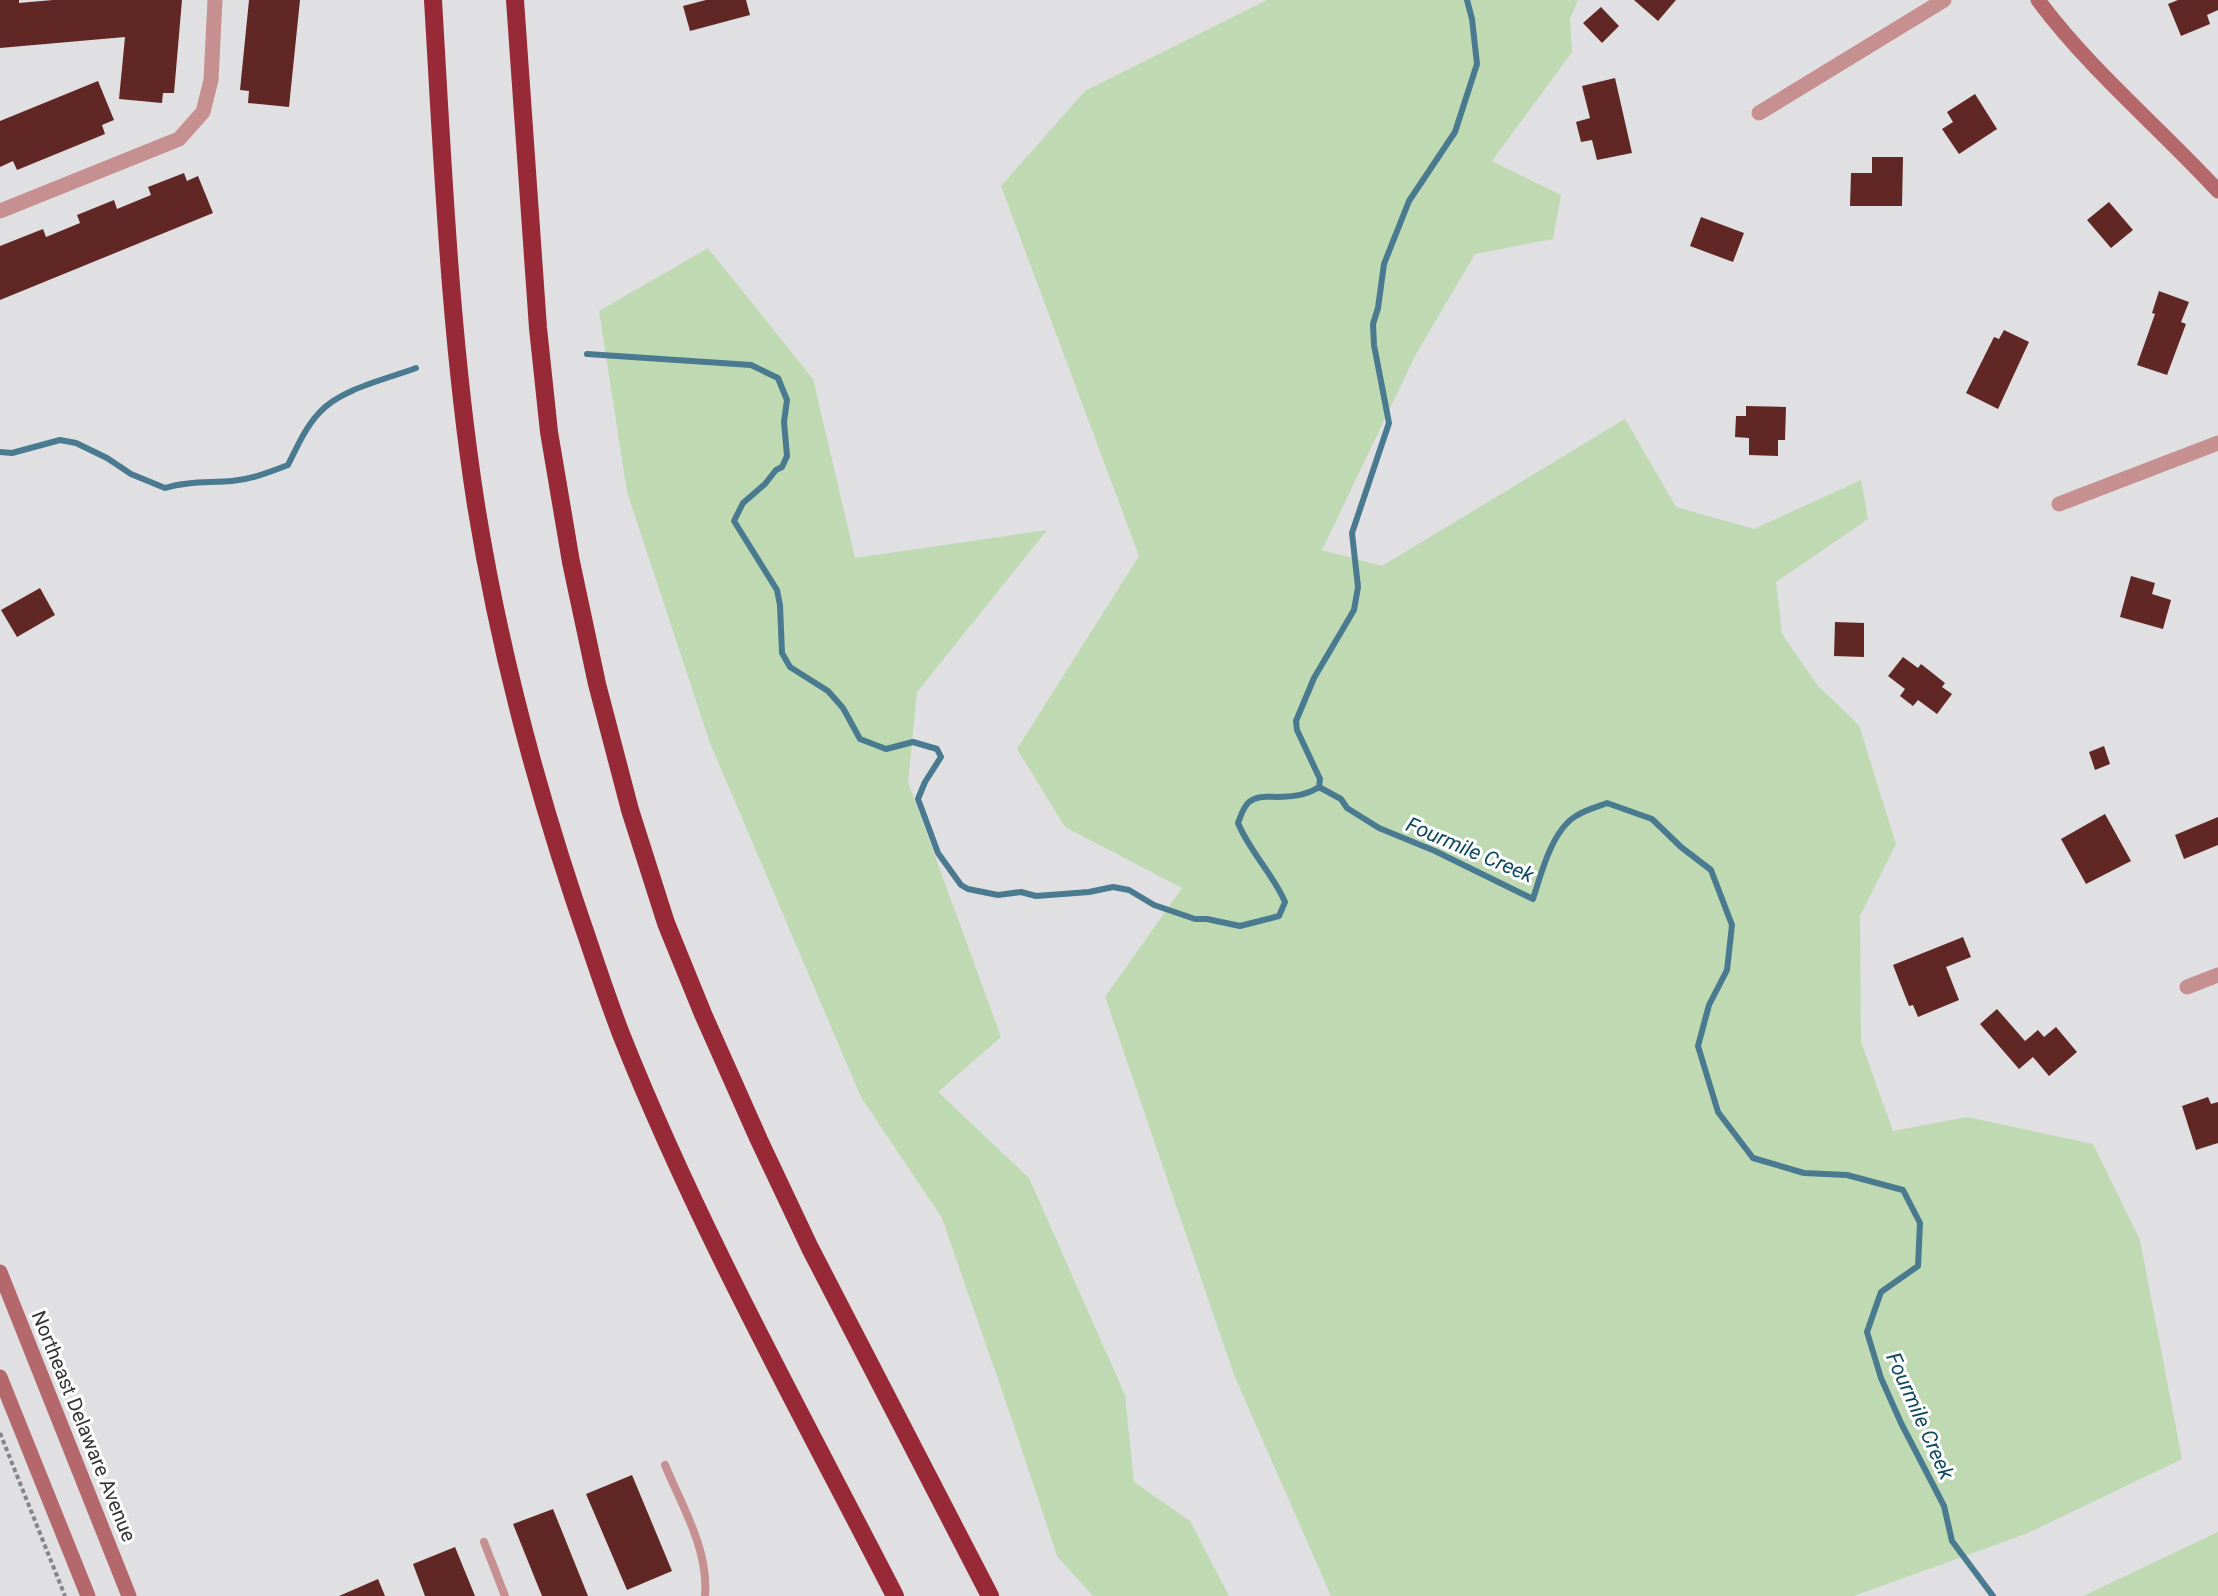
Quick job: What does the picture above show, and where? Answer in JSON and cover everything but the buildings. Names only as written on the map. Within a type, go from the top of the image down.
[{"type":"highway","points":[[433,0],[455,326],[476,502],[509,670],[539,789],[574,901],[621,1033],[687,1187],[737,1292],[895,1596]]},
{"type":"highway","points":[[515,0],[538,328],[549,432],[580,606],[597,684],[630,810],[666,923],[703,1014],[759,1140],[821,1269],[990,1596]]},
{"type":"main road","points":[[2038,0],[2103,76],[2218,191]]},
{"type":"main road","name":"Northeast Delaware Avenue","points":[[0,1272],[129,1596]]},
{"type":"main road","points":[[0,1377],[88,1596]]},
{"type":"street","points":[[0,211],[179,139],[203,112],[211,80],[215,0]]},
{"type":"street","points":[[1759,113],[1944,0]]},
{"type":"street","points":[[2059,504],[2218,443]]},
{"type":"street","points":[[2187,987],[2218,975]]},
{"type":"lane","points":[[665,1465],[703,1556],[705,1596]]},
{"type":"lane","points":[[484,1542],[505,1596]]},
{"type":"path","points":[[0,1433],[65,1596]]},
{"type":"green space","points":[[1267,0],[1578,0],[1570,19],[1572,52],[1492,161],[1561,195],[1553,239],[1475,254],[1416,354],[1322,550],[1382,566],[1625,419],[1676,507],[1754,529],[1861,480],[1868,519],[1776,582],[1782,634],[1818,686],[1859,725],[1896,844],[1860,916],[1861,1042],[1893,1131],[1967,1117],[2093,1144],[2140,1240],[2182,1459],[2028,1533],[1854,1596],[1331,1596],[1234,1375],[1105,997],[1182,888],[1065,827],[1017,749],[1139,556],[1001,186],[1085,91]]},
{"type":"green space","points":[[708,248],[813,379],[855,558],[1047,530],[917,692],[908,782],[1001,1037],[938,1092],[1029,1178],[1125,1395],[1134,1482],[1190,1521],[1229,1596],[1093,1596],[1057,1556],[942,1218],[861,1097],[710,743],[627,492],[599,311]]},
{"type":"green space","points":[[2218,1532],[2218,1596],[2083,1596]]},
{"type":"waterway","name":"Fourmile Creek","points":[[1319,787],[1320,779],[1297,730],[1296,721],[1314,678],[1354,610],[1358,587],[1352,533],[1389,423],[1374,345],[1373,324],[1378,308],[1384,264],[1409,201],[1455,132],[1477,64],[1472,19],[1467,0]]},
{"type":"waterway","points":[[587,354],[751,365],[778,378],[787,400],[784,422],[787,456],[782,467],[776,470],[765,484],[743,503],[734,521],[777,590],[780,605],[782,653],[790,667],[828,691],[843,708],[860,739],[886,749],[913,742],[937,749],[941,757],[925,782],[918,799],[938,853],[961,885],[968,889],[998,895],[1021,892],[1036,896],[1089,892],[1113,887],[1129,890],[1154,905],[1195,919],[1207,919],[1240,926],[1279,916],[1285,902],[1238,823],[1245,806],[1256,798],[1299,795],[1319,787]]},
{"type":"waterway","points":[[0,452],[12,453],[60,440],[76,443],[107,458],[131,474],[165,488],[190,483],[247,479],[288,465],[314,419],[339,397],[416,368]]},
{"type":"waterway","name":"Fourmile Creek","points":[[1319,787],[1341,799],[1347,808],[1379,828],[1435,851],[1533,899],[1548,853],[1560,831],[1576,816],[1607,803],[1652,819],[1681,847],[1711,870],[1732,925],[1727,970],[1709,1005],[1698,1046],[1718,1112],[1753,1158],[1804,1173],[1847,1175],[1903,1190],[1920,1223],[1918,1266],[1881,1292],[1867,1332],[1881,1378],[1901,1423],[1944,1506],[1952,1541],[1993,1596]]}]
